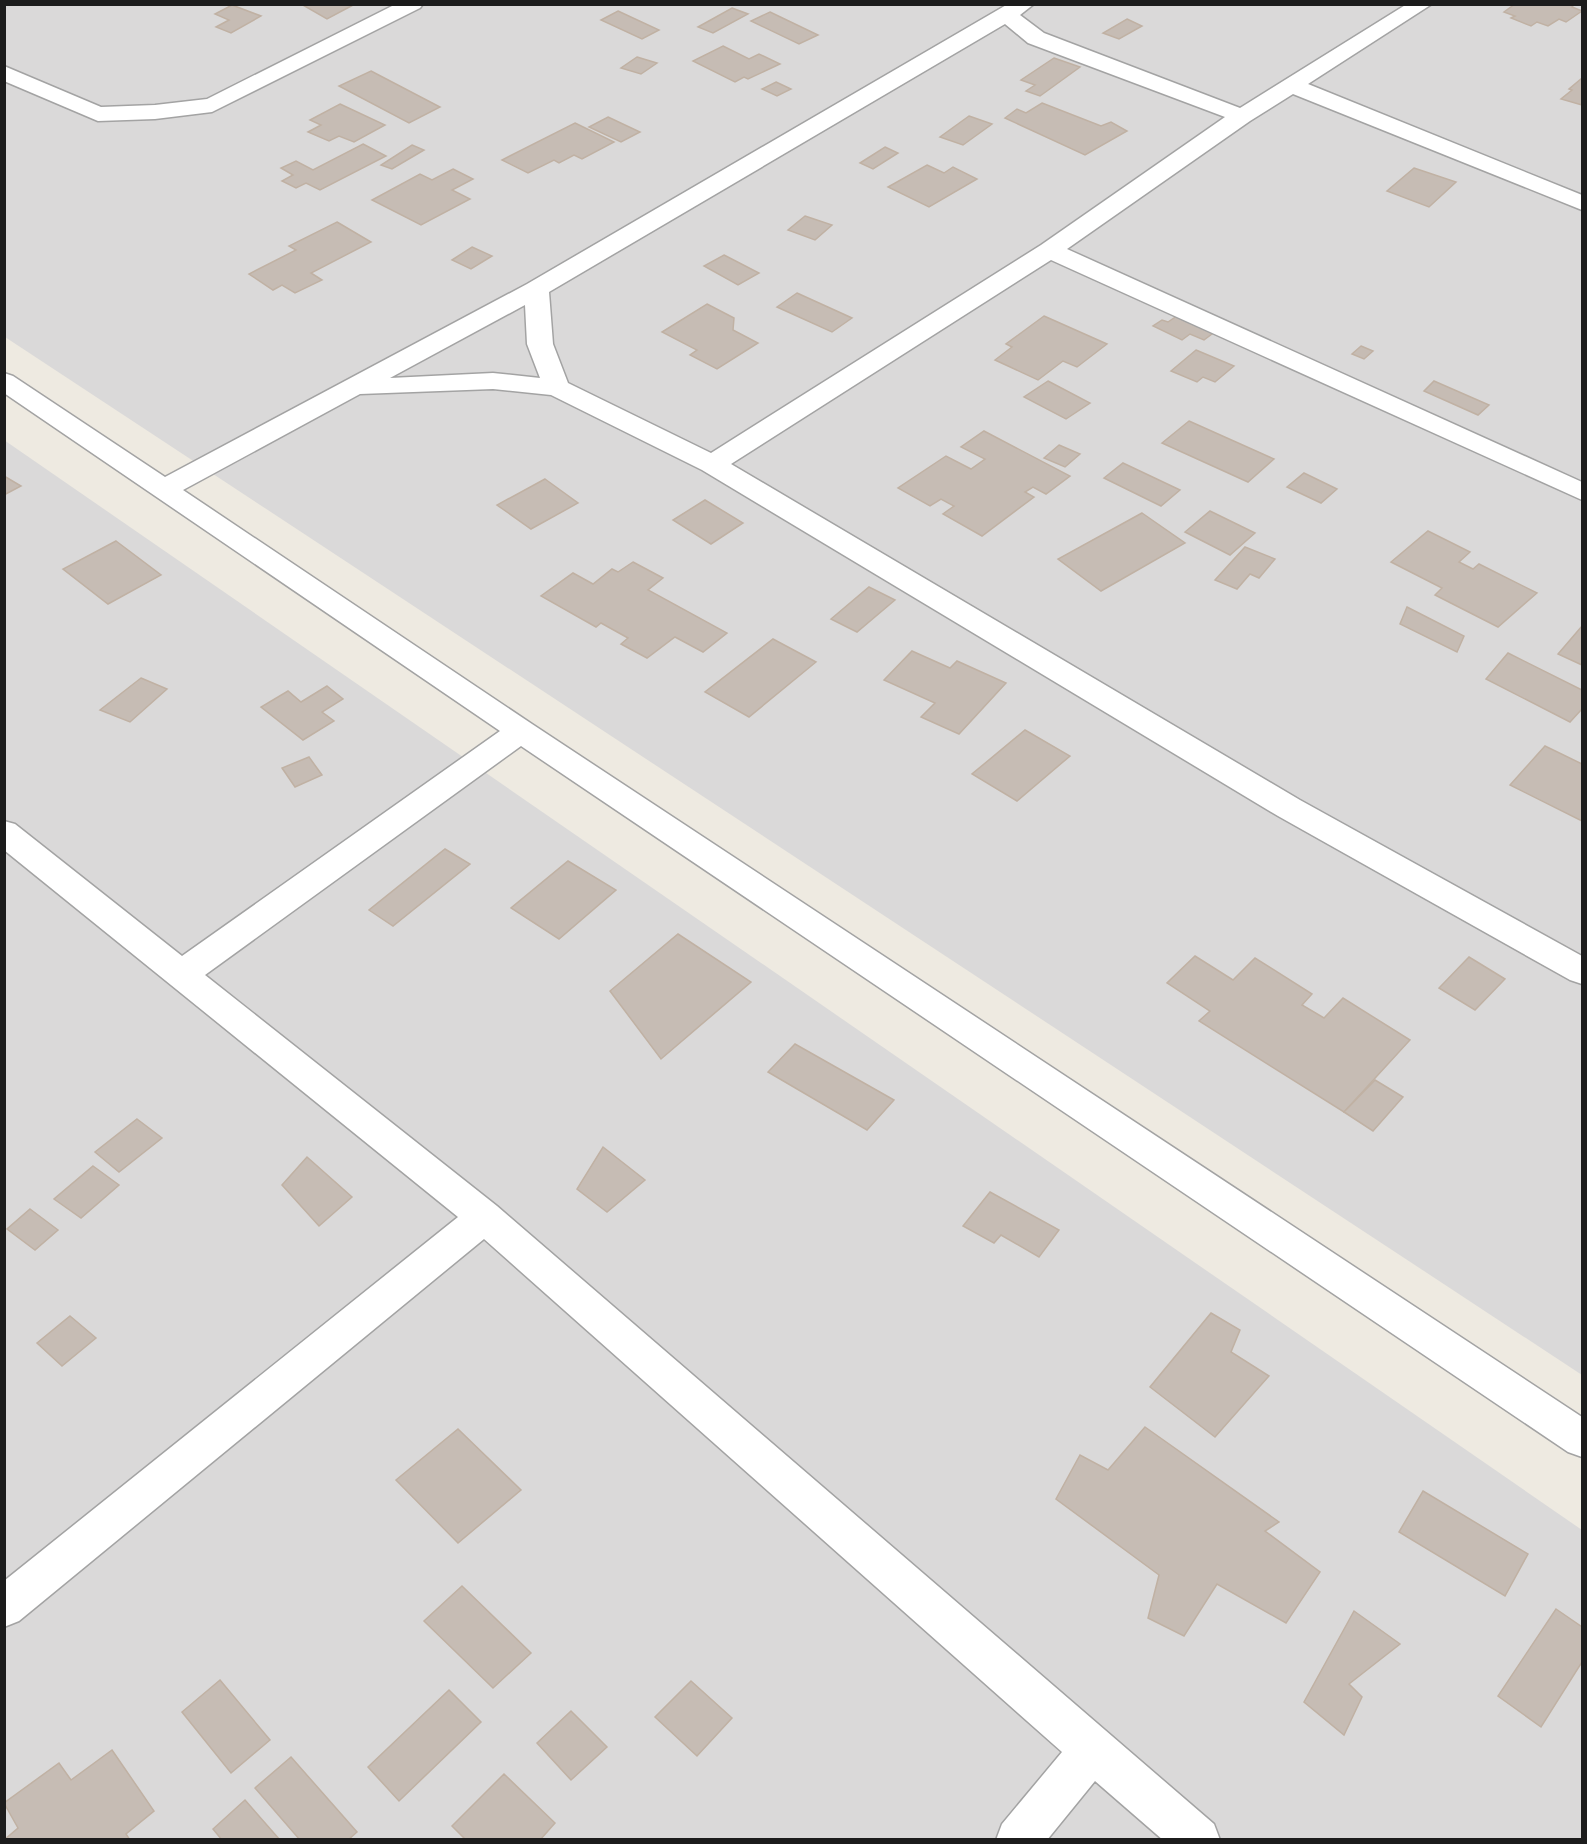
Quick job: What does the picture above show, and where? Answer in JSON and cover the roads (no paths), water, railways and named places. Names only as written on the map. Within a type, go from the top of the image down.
[{"type":"street","points":[[4,72],[23,83],[98,114],[155,112],[212,105],[413,4]]},
{"type":"street","points":[[712,464],[1050,250],[1242,116],[1422,4]]},
{"type":"street","points":[[166,488],[536,290],[1015,9],[1036,38],[1242,116]]},
{"type":"street","points":[[1291,85],[1582,203]]},
{"type":"street","points":[[1050,250],[1582,492]]},
{"type":"street","points":[[536,290],[540,344],[557,388]]},
{"type":"street","points":[[4,381],[166,488],[522,731],[1582,1439]]},
{"type":"street","points":[[353,387],[494,381],[557,388],[712,464],[1289,808],[1582,971]]},
{"type":"street","points":[[183,973],[522,731]]},
{"type":"street","points":[[8,840],[183,973],[484,1217],[1092,1750],[1198,1839]]},
{"type":"street","points":[[4,1607],[484,1217]]},
{"type":"street","points":[[1018,1839],[1092,1750]]}]
